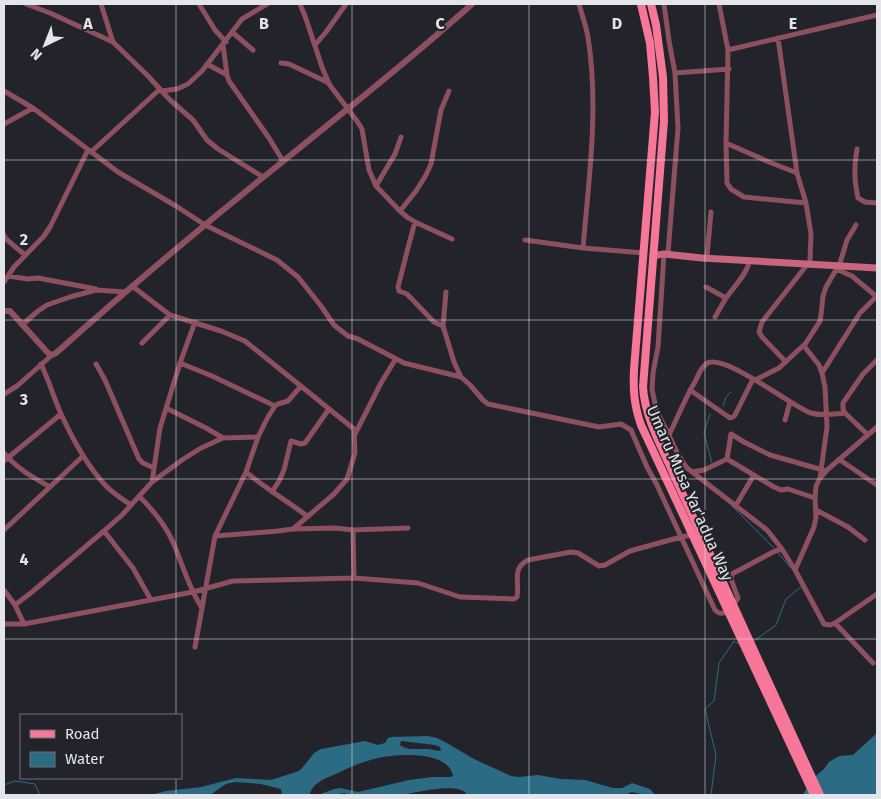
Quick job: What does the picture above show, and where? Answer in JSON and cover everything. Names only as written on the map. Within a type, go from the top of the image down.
[{"type":"main road","name":"Umaru Musa Yar'adua Way","points":[[641,4],[650,43],[654,112],[634,369],[636,411],[692,535],[820,795]]},
{"type":"main road","name":"Umaru Musa Yar'adua Way","points":[[651,4],[663,77],[664,120],[643,387],[645,406],[659,442],[799,755],[814,795]]},
{"type":"main road","points":[[653,253],[838,266],[877,266]]},
{"type":"main road","points":[[666,253],[702,258],[808,263]]},
{"type":"street","points":[[26,4],[113,42],[168,99],[193,120],[208,140],[218,149],[263,177]]},
{"type":"street","points":[[101,4],[113,42]]},
{"type":"street","points":[[200,4],[224,43],[229,81],[270,138],[283,161]]},
{"type":"street","points":[[4,282],[14,267],[44,236],[50,227],[89,151],[161,90],[177,89],[194,80],[242,19],[267,4]]},
{"type":"street","points":[[300,4],[322,67],[330,84],[362,129],[369,170],[376,186],[400,211],[415,222],[452,239]]},
{"type":"street","points":[[314,45],[346,4]]},
{"type":"street","points":[[4,394],[17,386],[132,286],[472,4]]},
{"type":"street","points":[[579,4],[588,37],[593,93],[592,147],[583,248]]},
{"type":"street","points":[[664,4],[675,73],[678,128],[658,339],[653,373],[652,390],[657,412],[682,462],[692,472],[767,530],[782,549],[824,624],[830,625],[877,594]]},
{"type":"street","points":[[719,4],[728,50],[729,69],[726,183],[731,189],[744,197],[806,203]]},
{"type":"street","points":[[728,50],[877,16]]},
{"type":"street","points":[[232,32],[254,50]]},
{"type":"street","points":[[778,38],[797,173],[806,203],[811,234],[808,263],[762,322],[759,330],[762,337],[786,362]]},
{"type":"street","points":[[207,64],[227,75]]},
{"type":"street","points":[[281,64],[289,64],[330,84]]},
{"type":"street","points":[[675,73],[729,69]]},
{"type":"street","points":[[4,91],[33,108],[118,172],[205,225],[276,260],[298,277],[322,306],[334,326],[348,336],[358,339],[407,364],[461,377]]},
{"type":"street","points":[[400,211],[416,191],[431,164],[441,110],[448,91]]},
{"type":"street","points":[[663,104],[677,104]]},
{"type":"street","points":[[4,124],[33,108]]},
{"type":"street","points":[[376,186],[395,154],[401,137]]},
{"type":"street","points":[[726,143],[797,173]]},
{"type":"street","points":[[857,149],[854,178],[858,198],[864,202],[877,203]]},
{"type":"street","points":[[707,256],[711,212]]},
{"type":"street","points":[[415,222],[398,287],[434,322],[443,326]]},
{"type":"street","points":[[690,390],[730,418],[733,417],[754,380],[774,372],[786,362],[806,342],[820,321],[826,287],[838,266],[847,240],[856,225]]},
{"type":"street","points":[[4,235],[6,240],[25,255]]},
{"type":"street","points":[[525,240],[553,245],[644,253]]},
{"type":"street","points":[[715,317],[726,298],[747,270],[750,264],[749,260]]},
{"type":"street","points":[[822,373],[860,312],[877,296],[838,266]]},
{"type":"street","points":[[8,276],[28,279],[38,278],[96,290],[125,292]]},
{"type":"street","points":[[132,286],[176,318],[194,322],[245,341],[354,429],[355,453],[347,479],[334,494],[292,529]]},
{"type":"street","points":[[706,287],[726,298]]},
{"type":"street","points":[[22,325],[47,305],[96,290]]},
{"type":"street","points":[[446,292],[443,326],[454,362],[461,377],[483,400],[491,404],[599,427],[621,424],[631,430],[715,610],[720,614],[729,612]]},
{"type":"street","points":[[4,311],[10,311],[52,355]]},
{"type":"street","points":[[142,343],[170,315]]},
{"type":"street","points":[[152,482],[160,428],[194,322]]},
{"type":"street","points":[[795,570],[814,526],[816,517],[816,486],[824,470],[826,439],[822,373],[804,346],[806,342]]},
{"type":"street","points":[[355,434],[381,383],[396,360]]},
{"type":"street","points":[[868,435],[845,413],[843,403],[863,374],[877,360]]},
{"type":"street","points":[[659,442],[669,435],[690,390],[704,366],[714,361],[730,366],[811,413],[826,415],[845,413]]},
{"type":"street","points":[[180,363],[275,406]]},
{"type":"street","points":[[41,364],[61,414],[83,456],[105,485],[131,505]]},
{"type":"street","points":[[96,364],[106,380],[139,459],[154,468]]},
{"type":"street","points":[[195,647],[215,536],[246,472],[258,437],[275,406],[288,401],[301,386]]},
{"type":"street","points":[[785,420],[790,402]]},
{"type":"street","points":[[166,408],[223,438]]},
{"type":"street","points":[[272,492],[284,470],[291,440],[302,444],[305,443],[329,409]]},
{"type":"street","points":[[50,486],[31,476],[5,458],[61,414]]},
{"type":"street","points":[[726,459],[731,434],[770,455],[824,470],[840,460],[877,427]]},
{"type":"street","points":[[15,605],[104,531],[152,482],[194,452],[223,438],[258,437]]},
{"type":"street","points":[[4,530],[83,456]]},
{"type":"street","points":[[692,472],[704,470],[726,459]]},
{"type":"street","points":[[726,459],[774,488],[780,490],[788,489],[815,498]]},
{"type":"street","points":[[840,460],[877,486]]},
{"type":"street","points":[[246,472],[307,516]]},
{"type":"street","points":[[736,505],[754,475]]},
{"type":"street","points":[[139,496],[149,506],[172,539],[193,592],[202,608]]},
{"type":"street","points":[[816,510],[848,527],[865,540]]},
{"type":"street","points":[[215,536],[292,529],[335,528],[353,530],[408,528]]},
{"type":"street","points":[[353,530],[354,578]]},
{"type":"street","points":[[104,531],[133,568],[151,600]]},
{"type":"street","points":[[4,624],[24,624],[193,592],[233,581],[354,578],[418,583],[460,598],[514,599],[518,593],[519,568],[528,560],[571,552],[578,553],[599,566],[605,565],[630,551],[692,535]]},
{"type":"street","points":[[732,604],[738,598],[730,579],[732,574],[782,549]]},
{"type":"street","points":[[4,590],[15,605],[24,624]]},
{"type":"street","points":[[835,622],[873,663]]},
{"type":"water","points":[[877,733],[877,795],[803,795],[811,780],[829,762],[839,756],[853,755]]},
{"type":"water","points":[[428,736],[437,738],[474,759],[511,776],[538,775],[561,779],[585,780],[613,788],[622,788],[632,783],[650,789],[655,795],[631,792],[626,795],[465,795],[466,793],[461,790],[444,788],[394,796],[348,795],[345,793],[318,795],[340,788],[358,792],[409,780],[453,776],[449,767],[441,761],[431,757],[406,755],[383,757],[356,765],[320,781],[313,787],[309,795],[282,795],[281,789],[261,784],[235,782],[226,784],[210,795],[150,795],[201,787],[236,778],[271,780],[299,771],[314,753],[321,749],[365,741],[378,745],[385,743],[391,737]],"holes":[[[401,741],[440,747],[441,750],[410,749],[400,745]]]},
{"type":"waterway","points":[[723,406],[726,397],[731,392]]},
{"type":"waterway","points":[[710,414],[704,433],[712,463]]},
{"type":"waterway","points":[[732,506],[774,548]]},
{"type":"waterway","points":[[778,553],[790,567]]},
{"type":"waterway","points":[[754,641],[776,625],[786,599],[801,587]]},
{"type":"waterway","points":[[711,795],[716,755],[705,709],[714,701],[719,663],[734,641],[739,644]]},
{"type":"waterway","points":[[4,785],[15,781],[35,784],[40,795]]}]
